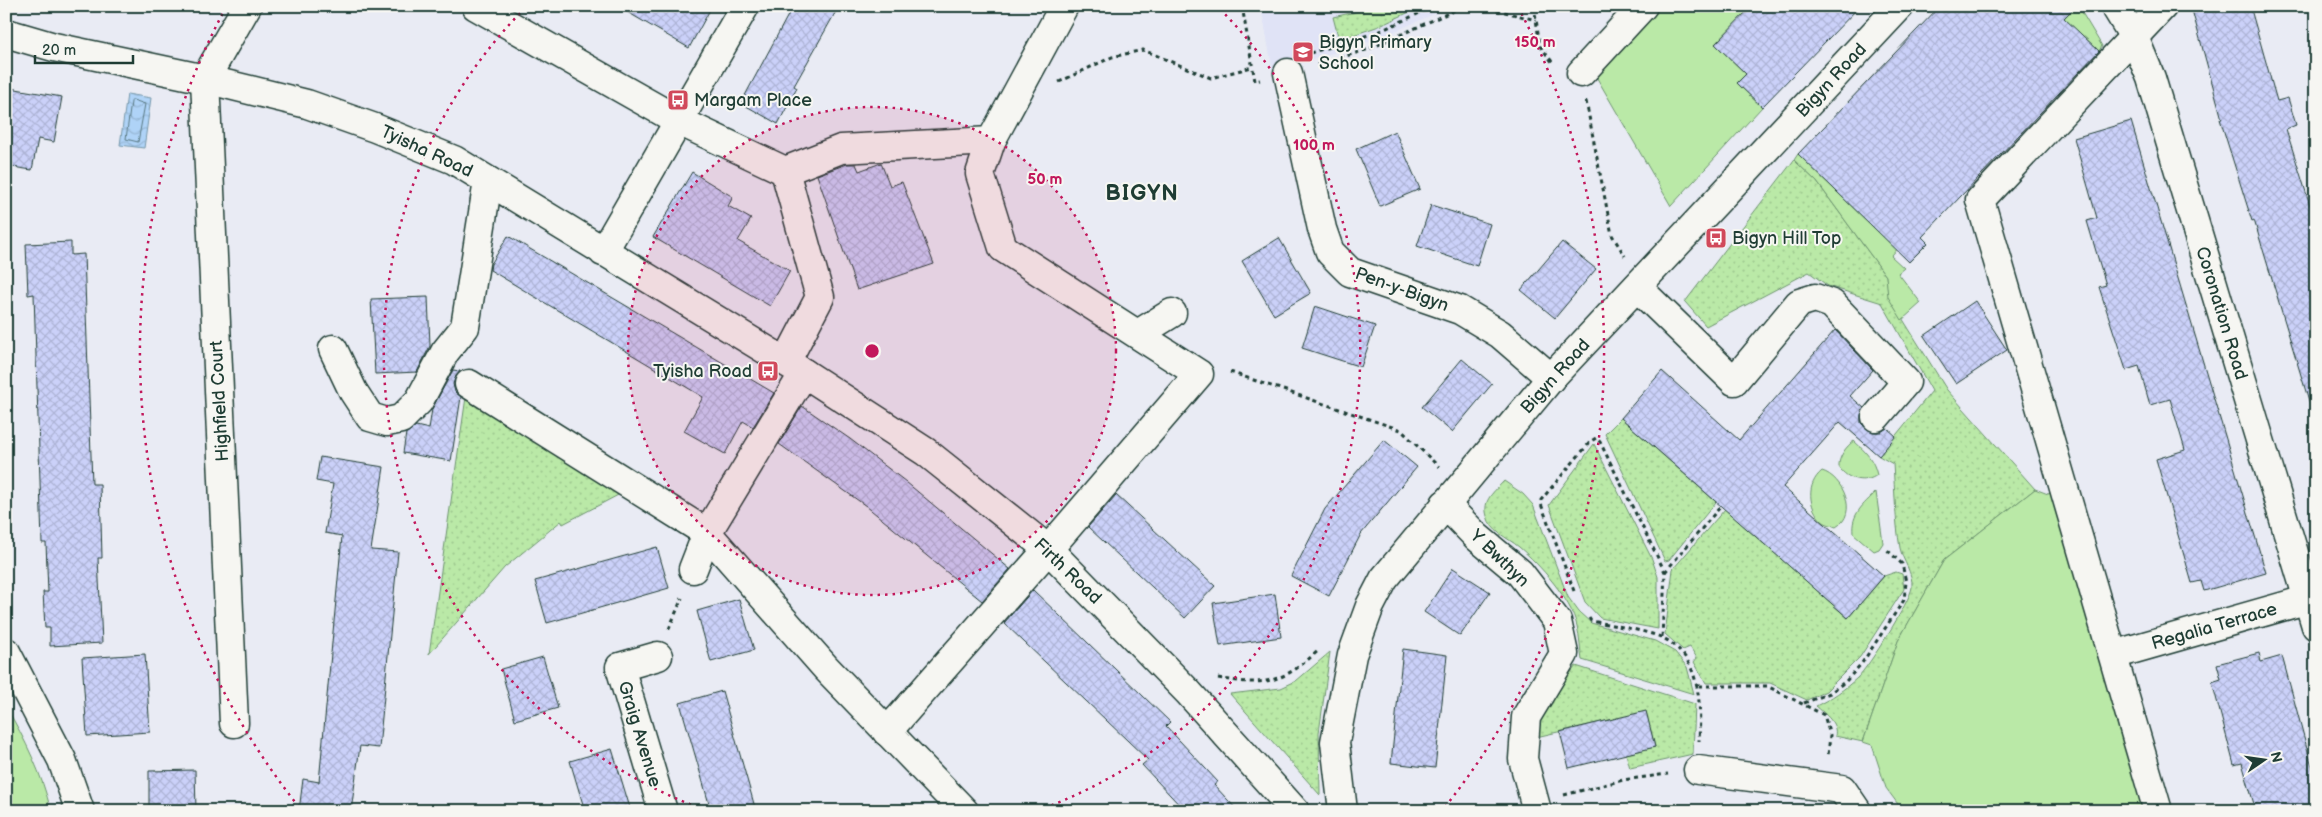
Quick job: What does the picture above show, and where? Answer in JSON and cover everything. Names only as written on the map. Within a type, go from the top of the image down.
[{"type":"street","points":[[205,79],[247,6]]},
{"type":"street","points":[[476,6],[679,121],[785,171],[841,149],[991,141]]},
{"type":"street","points":[[604,252],[745,6]]},
{"type":"street","points":[[887,732],[1049,550],[1199,374],[1003,248],[980,174],[991,141],[1064,6]]},
{"type":"street","points":[[1580,74],[1643,6]]},
{"type":"street","name":"Bigyn Road","points":[[1344,811],[1336,742],[1352,655],[1370,606],[1384,579],[1551,378],[1900,6]]},
{"type":"street","name":"Coronation Road","points":[[2115,6],[2134,37],[2151,78],[2312,598],[2316,626]]},
{"type":"street","points":[[2158,811],[1980,200],[2163,6]]},
{"type":"street","name":"Tyisha Road","points":[[6,33],[54,47],[205,79],[307,104],[375,128],[454,160],[795,368]]},
{"type":"street","name":"Pen-y-Bigyn","points":[[1288,73],[1322,229],[1330,252],[1350,272],[1460,310],[1500,334],[1551,378]]},
{"type":"street","name":"Highfield Court","points":[[205,79],[234,723]]},
{"type":"street","points":[[693,569],[707,533],[795,368],[820,297],[785,171]]},
{"type":"street","points":[[333,349],[352,391],[370,417],[388,422],[401,419],[419,401],[446,352],[465,327],[488,181]]},
{"type":"street","points":[[1639,285],[1734,381],[1799,303],[1815,298],[1832,304],[1906,382],[1876,417]]},
{"type":"street","points":[[1138,334],[1172,313]]},
{"type":"street","name":"Firth Road","points":[[795,368],[926,452],[1049,550],[1188,692],[1295,811]]},
{"type":"street","points":[[469,384],[707,533],[826,668],[964,811]]},
{"type":"street","name":"Y Bwthyn","points":[[1452,495],[1478,537],[1520,573],[1557,620],[1564,654],[1526,718],[1523,759],[1536,807]]},
{"type":"street","name":"Regalia Terrace","points":[[2113,655],[2312,598]]},
{"type":"street","points":[[6,652],[62,760],[80,811]]},
{"type":"street","name":"Graig Avenue","points":[[658,656],[620,668],[663,811]]},
{"type":"street","points":[[1698,770],[1842,789],[1857,811]]},
{"type":"path","points":[[1242,6],[1255,81],[1369,49],[1464,6]]},
{"type":"path","points":[[1307,54],[1378,32],[1436,6]]},
{"type":"path","points":[[1481,6],[1536,20]]},
{"type":"path","points":[[1534,6],[1540,46],[1555,66],[1580,74],[1612,235],[1639,285]]},
{"type":"path","points":[[1011,104],[1112,57],[1143,50],[1211,78],[1252,67]]},
{"type":"path","points":[[1199,374],[1216,369],[1232,373],[1401,430],[1452,495]]},
{"type":"path","points":[[1575,592],[1541,500],[1591,441],[1596,438],[1600,442],[1665,572],[1662,638]]},
{"type":"path","points":[[1665,572],[1720,506]]},
{"type":"path","points":[[1804,703],[1830,692],[1846,681],[1862,664],[1904,600],[1906,582],[1902,564],[1886,549]]},
{"type":"path","points":[[658,656],[693,569]]},
{"type":"path","points":[[1587,614],[1591,621],[1662,638],[1681,651],[1698,686],[1701,707]]},
{"type":"path","points":[[1217,678],[1246,683],[1279,679],[1298,670],[1323,646]]},
{"type":"path","points":[[1698,686],[1767,686],[1804,703],[1824,715],[1830,735]]},
{"type":"path","points":[[1536,807],[1623,780],[1698,770]]},
{"type":"shaded area","name":"Bigyn Primary School","points":[[1261,6],[1452,6],[1380,38],[1273,72]]},
{"type":"green space","points":[[1358,6],[1422,6],[1382,25],[1339,40],[1333,17],[1359,11]]},
{"type":"green space","points":[[1654,6],[1759,6],[1715,44],[1746,74],[1737,83],[1762,107],[1671,206],[1594,73]]},
{"type":"green space","points":[[2065,6],[2078,6],[2102,46],[2099,51],[2083,36],[1904,214],[1925,234],[1902,244],[1891,256],[1904,268],[1898,273],[1921,303],[1902,320],[1888,297],[1886,276],[1817,182],[1794,160],[1798,154],[1866,220],[2070,12]]},
{"type":"green space","points":[[1794,160],[1817,182],[1886,276],[1889,297],[1947,390],[2035,489],[1944,560],[1898,641],[1863,742],[1835,736],[1833,723],[1816,706],[1833,697],[1857,678],[1888,634],[1910,594],[1912,587],[1911,577],[1901,553],[1898,537],[1893,464],[1879,456],[1932,391],[1882,303],[1828,286],[1809,272],[1706,326],[1685,302]]},
{"type":"green space","points":[[467,390],[622,493],[563,524],[561,521],[505,567],[429,654]]},
{"type":"green space","points":[[1621,418],[1716,502],[1669,560],[1665,561],[1605,434]]},
{"type":"green space","points":[[1854,441],[1874,465],[1877,475],[1872,478],[1862,480],[1851,478],[1839,467],[1843,452]]},
{"type":"green space","points":[[1594,444],[1652,559],[1658,577],[1658,629],[1600,618],[1585,602],[1549,505]]},
{"type":"green space","points":[[1822,471],[1836,480],[1846,496],[1846,514],[1843,521],[1836,527],[1822,521],[1817,515],[1812,502],[1811,489],[1813,482]]},
{"type":"green space","points":[[1504,481],[1523,494],[1533,505],[1568,597],[1579,612],[1591,623],[1655,641],[1675,652],[1687,667],[1694,694],[1582,660],[1579,634],[1574,616],[1562,594],[1536,563],[1489,522],[1486,505],[1493,493]]},
{"type":"green space","points":[[2035,489],[2048,494],[2057,491],[2150,811],[1903,811],[1886,788],[1872,745],[1863,742],[1898,641],[1944,560]]},
{"type":"green space","points":[[1876,492],[1883,543],[1879,549],[1874,551],[1853,533],[1853,526],[1859,510]]},
{"type":"green space","points":[[1725,509],[1848,618],[1884,576],[1896,572],[1902,574],[1904,589],[1860,657],[1826,691],[1807,700],[1770,683],[1706,683],[1694,662],[1697,658],[1690,647],[1683,650],[1665,634],[1673,569]]},
{"type":"green space","points":[[1330,652],[1319,733],[1320,795],[1230,694],[1281,688],[1296,681]]},
{"type":"green space","points":[[1576,666],[1695,704],[1693,754],[1630,768],[1626,754],[1655,747],[1646,712],[1536,737],[1546,708]]},
{"type":"green space","points":[[6,707],[32,757],[51,811],[6,811]]},
{"type":"water","points":[[127,94],[151,98],[144,148],[120,145]]},
{"type":"building","points":[[617,6],[712,6],[689,48]]},
{"type":"building","points":[[793,6],[839,6],[794,86],[797,88],[778,124],[741,103]]},
{"type":"building","points":[[1752,6],[1860,6],[1762,107],[1737,83],[1746,74],[1715,44]]},
{"type":"building","points":[[1940,6],[2076,6],[2064,18],[2099,51],[1922,237],[1928,243],[1909,262],[1798,154]]},
{"type":"building","points":[[2206,6],[2250,6],[2277,101],[2288,98],[2296,125],[2286,129],[2316,224],[2316,404],[2310,405],[2254,220],[2252,221],[2220,119],[2222,119],[2192,10]]},
{"type":"building","points":[[10,88],[62,97],[54,142],[38,139],[32,170],[6,166],[11,134],[6,133],[6,110]]},
{"type":"building","points":[[2131,121],[2266,573],[2204,591],[2201,581],[2192,583],[2156,459],[2185,450],[2170,399],[2150,405],[2139,366],[2126,370],[2099,287],[2106,285],[2087,221],[2097,218],[2074,138]]},
{"type":"building","points":[[1395,131],[1420,189],[1380,206],[1356,149]]},
{"type":"building","points":[[881,163],[890,186],[902,182],[934,264],[857,290],[817,175],[847,164],[856,164],[859,171]]},
{"type":"building","points":[[692,172],[733,197],[728,206],[751,219],[738,241],[790,271],[770,306],[653,237]]},
{"type":"building","points":[[1431,205],[1490,224],[1477,266],[1417,246]]},
{"type":"building","points":[[508,236],[774,393],[753,427],[743,421],[725,454],[684,431],[703,397],[490,270],[491,264]]},
{"type":"building","points":[[1279,238],[1311,293],[1274,315],[1242,261]]},
{"type":"building","points":[[71,242],[71,255],[84,254],[92,484],[100,484],[102,558],[98,558],[102,643],[50,646],[50,628],[45,628],[43,592],[48,592],[46,543],[42,543],[34,294],[28,295],[26,244]]},
{"type":"building","points":[[1562,242],[1596,269],[1555,318],[1521,290]]},
{"type":"building","points":[[428,297],[430,346],[417,372],[375,374],[371,299]]},
{"type":"building","points":[[1975,301],[2007,350],[1956,384],[1924,336]]},
{"type":"building","points":[[1315,306],[1375,326],[1361,367],[1302,348]]},
{"type":"building","points":[[1835,330],[1873,370],[1850,396],[1864,408],[1861,415],[1861,423],[1873,432],[1881,432],[1887,428],[1896,436],[1879,456],[1840,422],[1783,487],[1884,576],[1848,618],[1621,418],[1662,371],[1739,440]]},
{"type":"building","points":[[1462,359],[1492,384],[1452,432],[1422,407]]},
{"type":"building","points":[[453,370],[460,371],[453,384],[455,392],[461,397],[451,461],[403,453],[406,433],[416,426],[429,429],[432,409]]},
{"type":"building","points":[[802,406],[850,439],[906,482],[1010,569],[982,601],[866,506],[779,444]]},
{"type":"building","points":[[1384,440],[1417,467],[1361,534],[1329,596],[1291,576],[1325,509]]},
{"type":"building","points":[[320,457],[384,467],[371,550],[398,552],[379,748],[360,746],[351,811],[299,811],[303,779],[319,782],[342,536],[325,533],[333,484],[316,481]]},
{"type":"building","points":[[1116,495],[1215,586],[1185,618],[1088,527]]},
{"type":"building","points":[[657,547],[669,588],[547,623],[535,581]]},
{"type":"building","points":[[1453,568],[1490,592],[1460,636],[1424,612]]},
{"type":"building","points":[[1033,590],[1170,722],[1166,726],[1218,782],[1214,785],[1238,811],[1185,811],[1142,765],[1148,760],[1004,623]]},
{"type":"building","points":[[1275,594],[1281,637],[1220,646],[1213,603]]},
{"type":"building","points":[[739,599],[754,650],[711,662],[697,611]]},
{"type":"building","points":[[1403,649],[1447,655],[1435,768],[1391,763]]},
{"type":"building","points":[[2259,653],[2261,662],[2282,656],[2316,781],[2316,811],[2256,811],[2242,763],[2234,765],[2212,682],[2221,679],[2217,664]]},
{"type":"building","points":[[145,654],[150,732],[87,736],[82,658]]},
{"type":"building","points":[[543,657],[558,708],[515,720],[501,669]]},
{"type":"building","points":[[722,691],[756,811],[711,811],[680,703]]},
{"type":"building","points":[[1646,711],[1655,747],[1569,768],[1560,732]]},
{"type":"building","points":[[612,749],[631,811],[585,811],[570,761]]},
{"type":"building","points":[[195,770],[196,811],[149,811],[149,771]]},
{"type":"place","name":"Bigyn Primary School","points":[[1303,52]]},
{"type":"place","name":"Margam Place","points":[[678,100]]},
{"type":"place","name":"Bigyn Hill Top","points":[[1716,238]]},
{"type":"place","name":"Tyisha Road","points":[[768,371]]},
{"type":"district","name":"BIGYN","points":[[1142,192]]}]
